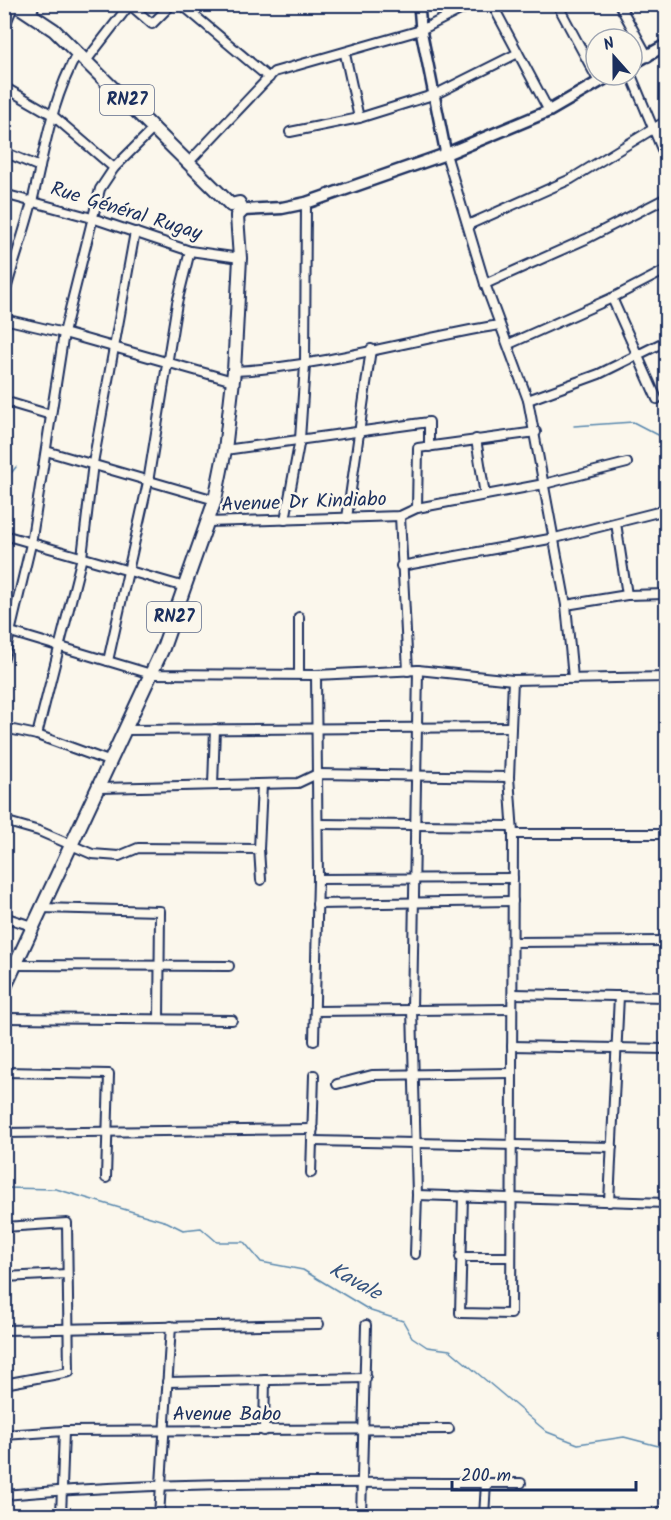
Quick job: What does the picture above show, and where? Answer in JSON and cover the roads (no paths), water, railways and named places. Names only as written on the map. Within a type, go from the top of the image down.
[{"type":"main road","name":"RN27","points":[[4,989],[70,845],[100,788],[163,648],[208,522],[225,450],[234,376],[240,258],[237,210],[33,9],[14,4]]},
{"type":"main road","points":[[644,59],[666,45]]},
{"type":"main road","points":[[237,210],[282,208],[306,203],[446,154],[549,111],[590,87]]},
{"type":"street","points":[[4,28],[14,4]]},
{"type":"street","points":[[4,297],[33,201],[51,114],[64,78],[130,5],[152,24],[172,4]]},
{"type":"street","points":[[181,4],[269,78]]},
{"type":"street","points":[[419,4],[421,30],[436,94],[446,154],[485,284],[499,325],[509,344],[536,432],[566,605],[573,678]]},
{"type":"street","points":[[189,162],[274,72],[345,54],[421,30],[472,4]]},
{"type":"street","points":[[492,4],[549,111]]},
{"type":"street","points":[[557,4],[584,54]]},
{"type":"street","points":[[620,4],[648,57]]},
{"type":"street","points":[[290,132],[359,118],[436,94],[518,53]]},
{"type":"street","points":[[345,54],[359,118]]},
{"type":"street","points":[[4,87],[51,114],[114,168]]},
{"type":"street","points":[[636,87],[666,159]]},
{"type":"street","points":[[468,225],[571,179],[666,121]]},
{"type":"street","points":[[4,658],[8,631],[31,544],[64,333],[100,189],[114,168],[155,127]]},
{"type":"street","points":[[4,152],[40,167]]},
{"type":"street","name":"Rue Général Rugay","points":[[4,194],[92,218],[190,251],[240,258]]},
{"type":"street","points":[[485,284],[586,239],[666,198]]},
{"type":"street","points":[[285,520],[300,439],[304,365],[306,203]]},
{"type":"street","points":[[36,735],[82,557],[93,463],[135,232]]},
{"type":"street","points":[[108,661],[148,482],[177,303],[190,251]]},
{"type":"street","points":[[4,258],[14,260]]},
{"type":"street","points":[[509,344],[612,298],[666,270]]},
{"type":"street","points":[[612,298],[657,399]]},
{"type":"street","points":[[4,319],[64,333],[168,363],[234,376],[304,365],[371,349],[499,325]]},
{"type":"street","points":[[528,400],[599,374],[666,341]]},
{"type":"street","points":[[347,518],[371,349]]},
{"type":"street","points":[[4,401],[51,415]]},
{"type":"street","points":[[225,450],[429,422],[429,447]]},
{"type":"street","points":[[417,508],[418,448],[536,432]]},
{"type":"street","points":[[476,439],[485,495]]},
{"type":"street","points":[[46,451],[215,500]]},
{"type":"street","points":[[408,671],[400,516],[417,508],[544,484],[627,463]]},
{"type":"street","points":[[401,566],[555,538],[666,510]]},
{"type":"street","name":"Avenue Dr Kindiabo","points":[[208,522],[400,516]]},
{"type":"street","points":[[616,523],[627,595]]},
{"type":"street","points":[[4,535],[185,586]]},
{"type":"street","points":[[566,605],[627,595],[666,594]]},
{"type":"street","points":[[299,617],[299,674]]},
{"type":"street","points":[[8,631],[151,674],[316,675],[418,670],[513,680],[666,677]]},
{"type":"street","points":[[415,1254],[417,1195],[412,1009],[418,670]]},
{"type":"street","points":[[314,1041],[318,879],[316,675]]},
{"type":"street","points":[[463,1196],[460,1312],[511,1314],[513,878],[509,777],[513,680]]},
{"type":"street","points":[[126,730],[511,727]]},
{"type":"street","points":[[4,728],[36,735],[111,762]]},
{"type":"street","points":[[213,785],[215,729]]},
{"type":"street","points":[[100,788],[298,783],[317,774],[509,777]]},
{"type":"street","points":[[261,880],[259,849],[262,784]]},
{"type":"street","points":[[4,821],[39,831],[92,854],[119,856],[138,848],[259,849]]},
{"type":"street","points":[[318,824],[415,824],[512,830],[666,834]]},
{"type":"street","points":[[318,879],[513,878]]},
{"type":"street","points":[[317,904],[513,901]]},
{"type":"street","points":[[40,908],[159,911],[159,1019]]},
{"type":"street","points":[[4,917],[32,926]]},
{"type":"street","points":[[513,942],[666,941]]},
{"type":"street","points":[[14,965],[229,966]]},
{"type":"street","points":[[513,994],[666,997]]},
{"type":"street","points":[[609,1202],[620,996]]},
{"type":"street","points":[[316,1011],[512,1009]]},
{"type":"street","points":[[4,1018],[232,1020]]},
{"type":"street","points":[[512,1046],[666,1049]]},
{"type":"street","points":[[4,1072],[109,1074],[106,1178]]},
{"type":"street","points":[[337,1083],[372,1075],[512,1073]]},
{"type":"street","points":[[311,1173],[314,1076]]},
{"type":"street","points":[[4,1133],[313,1129]]},
{"type":"street","points":[[313,1141],[512,1143],[612,1147]]},
{"type":"street","points":[[417,1195],[511,1200],[666,1203]]},
{"type":"street","points":[[4,1227],[67,1223],[69,1327],[69,1372],[4,1384]]},
{"type":"street","points":[[460,1257],[511,1257]]},
{"type":"street","points":[[4,1277],[67,1274]]},
{"type":"street","points":[[4,1330],[319,1324]]},
{"type":"street","points":[[361,1515],[366,1325]]},
{"type":"street","points":[[159,1515],[171,1326]]},
{"type":"street","points":[[167,1382],[366,1378]]},
{"type":"street","points":[[264,1431],[265,1380]]},
{"type":"street","name":"Avenue Babo","points":[[4,1435],[64,1431],[449,1429]]},
{"type":"street","points":[[61,1515],[64,1490],[64,1431]]},
{"type":"street","points":[[4,1495],[64,1490],[362,1482],[521,1484]]},
{"type":"street","points":[[484,1515],[486,1484]]},
{"type":"street","points":[[625,1515],[666,1511]]},
{"type":"waterway","points":[[574,426],[633,422],[666,439]]},
{"type":"waterway","points":[[4,482],[16,467]]},
{"type":"waterway","name":"Kavale","points":[[4,1188],[56,1189],[167,1222],[183,1230],[201,1228],[217,1242],[244,1242],[261,1262],[303,1270],[371,1311],[403,1321],[412,1337],[427,1347],[450,1350],[547,1432],[578,1444],[624,1437],[666,1448]]}]
